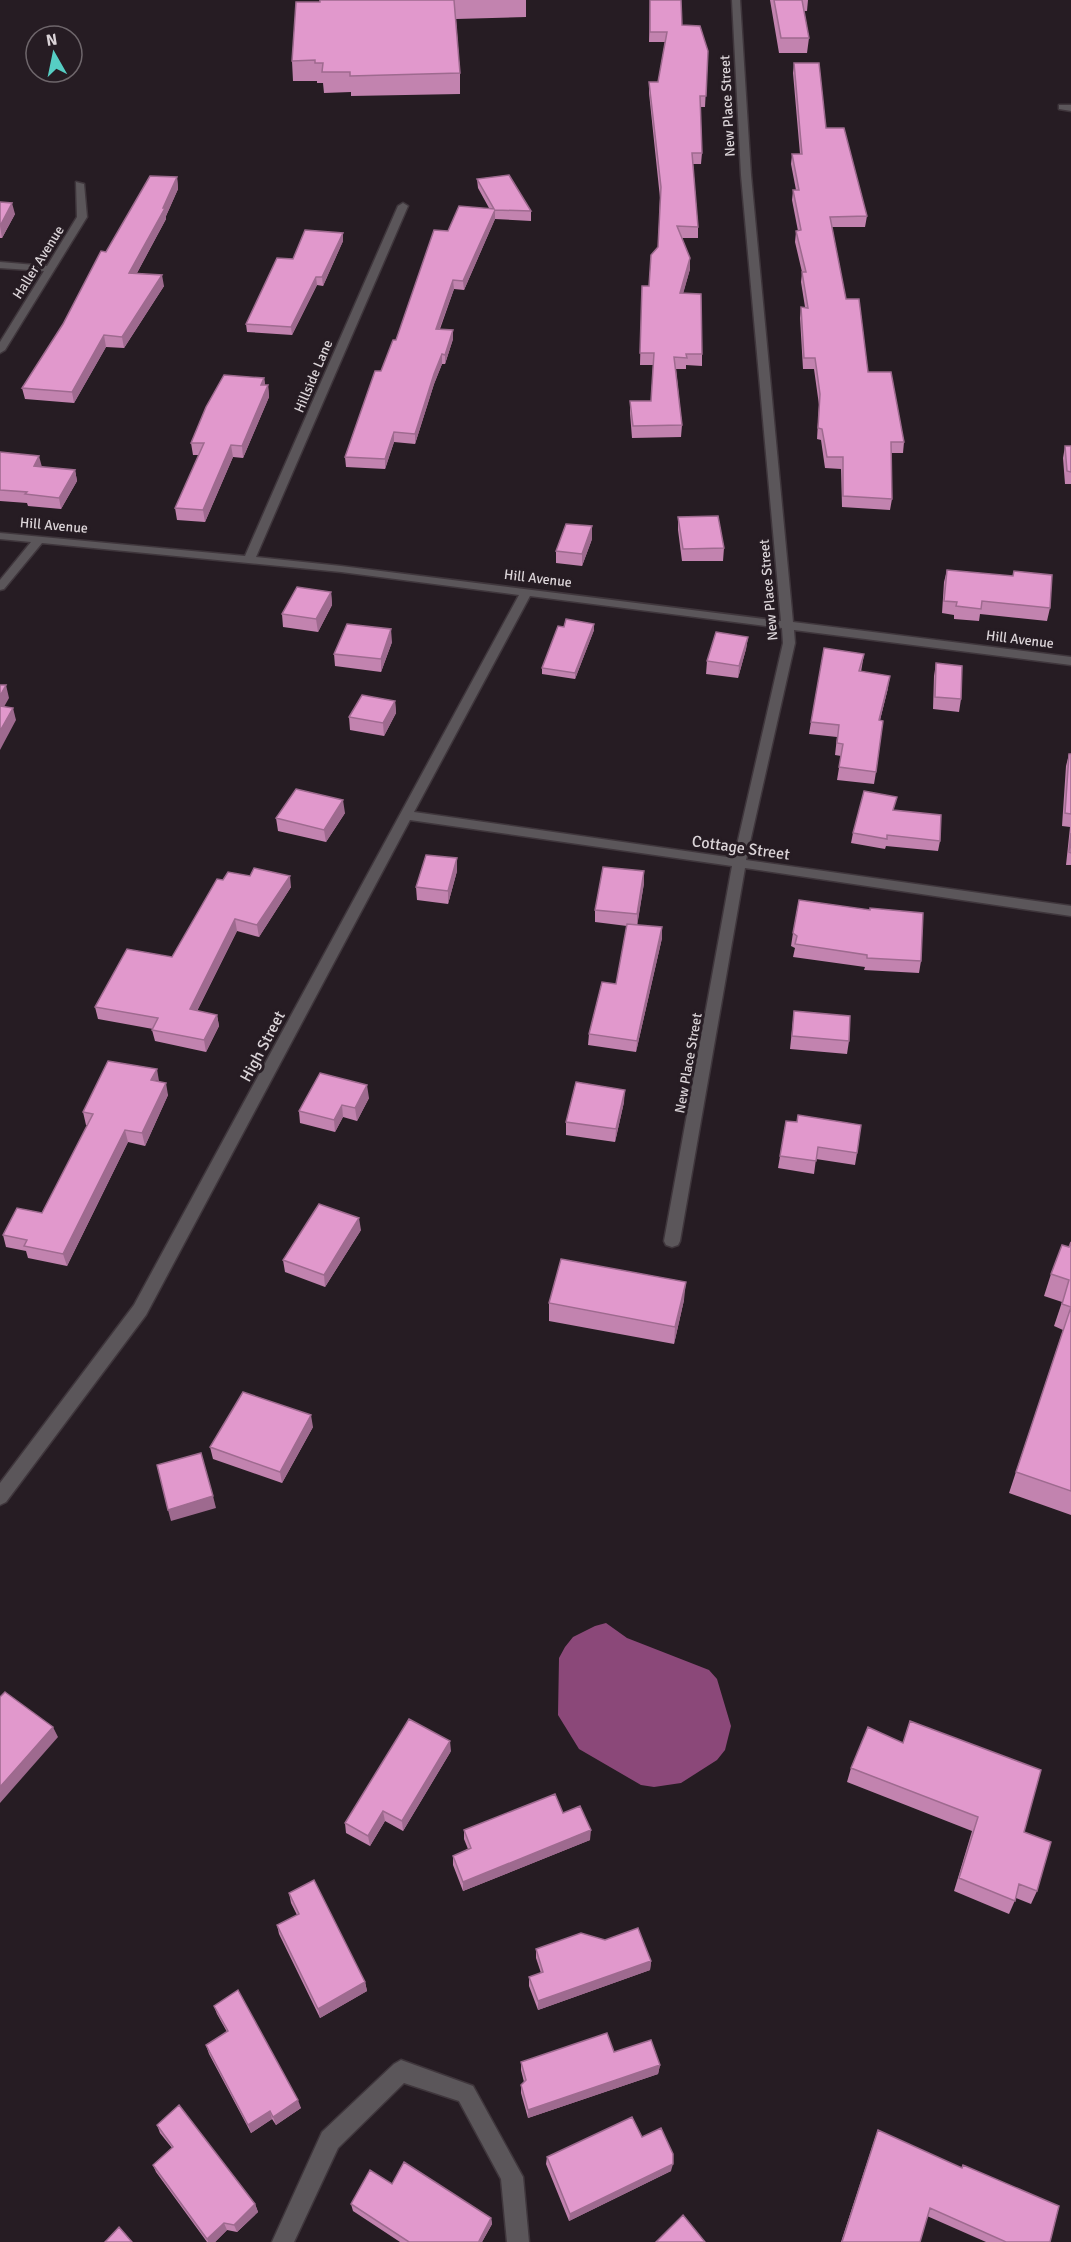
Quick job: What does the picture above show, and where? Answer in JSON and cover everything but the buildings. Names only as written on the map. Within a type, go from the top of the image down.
[{"type":"street","name":"New Place Street","points":[[672,1240],[739,864],[789,643],[746,175],[736,0]]},
{"type":"street","name":"Haller Avenue","points":[[0,350],[82,217],[79,183]]},
{"type":"street","name":"Hillside Lane","points":[[250,558],[403,206]]},
{"type":"street","points":[[0,265],[50,269]]},
{"type":"street","name":"Hill Avenue","points":[[0,536],[250,558],[1071,661]]},
{"type":"street","points":[[0,587],[40,539]]},
{"type":"street","name":"High Street","points":[[0,1497],[140,1310],[526,592]]},
{"type":"street","name":"Cottage Street","points":[[407,815],[1071,910]]},
{"type":"street","points":[[284,2242],[330,2140],[401,2071],[466,2093],[512,2177],[518,2242]]},
{"type":"shaded area","points":[[606,1623],[627,1638],[709,1670],[717,1679],[731,1726],[725,1750],[717,1760],[681,1783],[654,1787],[641,1785],[579,1749],[558,1715],[559,1658],[573,1637]]}]
